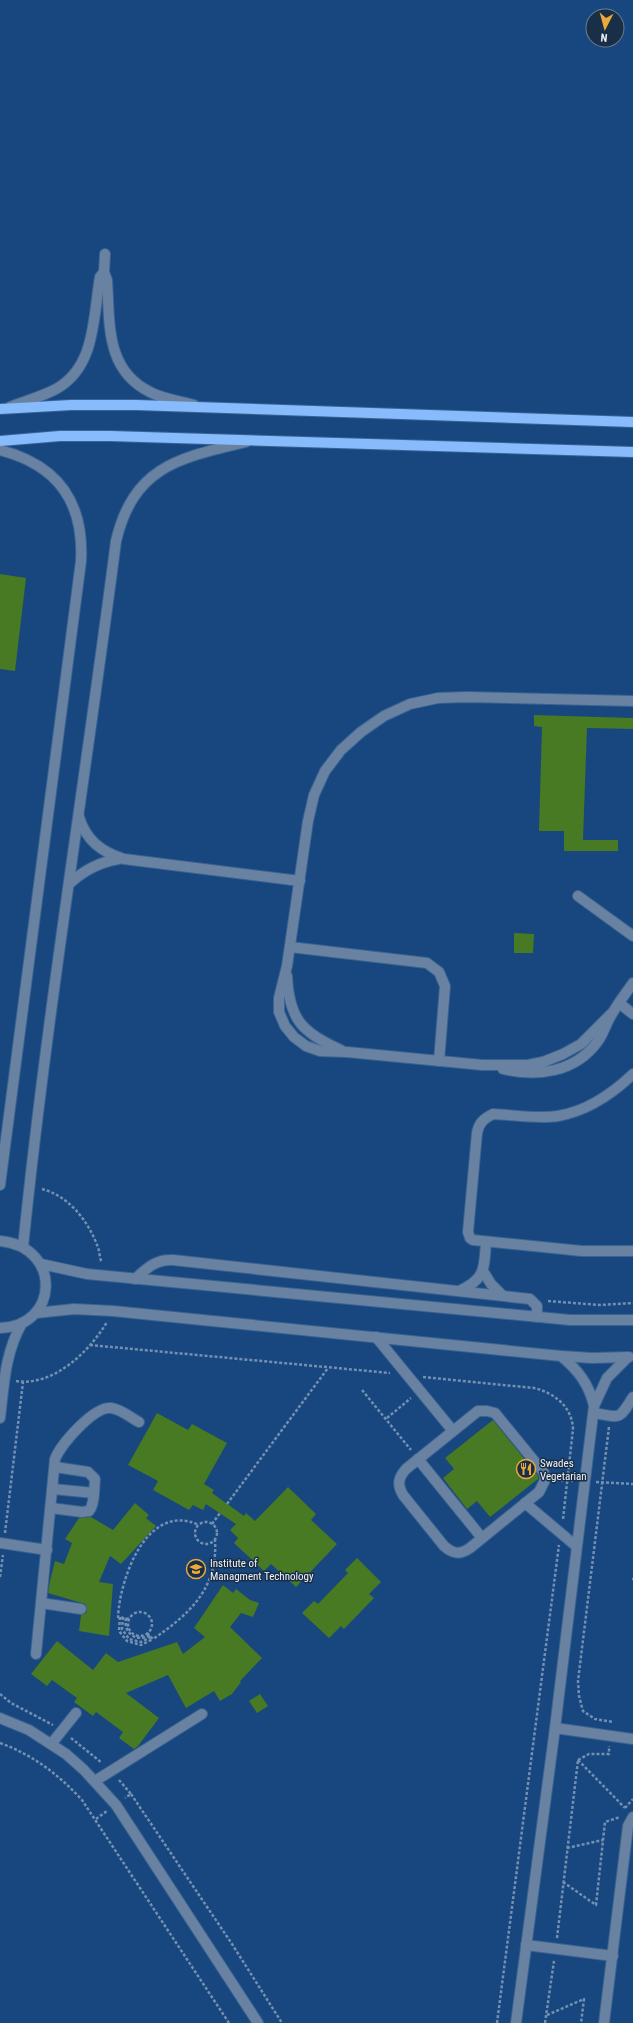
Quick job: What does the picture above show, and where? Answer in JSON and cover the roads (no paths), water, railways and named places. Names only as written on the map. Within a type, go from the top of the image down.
[{"type":"main road","points":[[4,408],[71,405],[202,407],[633,422]]},
{"type":"main road","points":[[0,441],[60,436],[252,440],[633,452]]},
{"type":"street","points":[[105,254],[104,272],[107,280],[114,349],[123,371],[136,384],[151,393],[202,407]]},
{"type":"street","points":[[4,408],[55,389],[69,380],[80,367],[88,352],[100,277],[104,272]]},
{"type":"street","points":[[24,1247],[29,1186],[69,884],[116,542],[121,523],[128,506],[138,490],[152,476],[169,465],[188,456],[252,440]]},
{"type":"street","points":[[0,450],[18,455],[38,465],[55,479],[69,497],[78,517],[82,539],[80,569],[0,1184]]},
{"type":"street","points":[[633,701],[466,697],[438,698],[410,704],[384,716],[361,732],[341,750],[326,771],[313,802],[287,966],[279,998],[279,1012],[285,1026],[294,1037],[306,1046],[320,1051],[347,1052],[482,1065],[530,1074],[545,1073],[560,1069],[587,1053],[597,1042],[611,1014],[633,983]]},
{"type":"street","points":[[79,815],[82,827],[90,839],[99,848],[111,855],[124,859],[300,881]]},
{"type":"street","points":[[69,884],[88,869],[105,862],[124,859]]},
{"type":"street","points":[[578,896],[633,936]]},
{"type":"street","points":[[290,947],[427,963],[439,972],[445,986],[439,1061]]},
{"type":"street","points":[[619,1003],[633,1014]]},
{"type":"street","points":[[633,1074],[608,1094],[576,1112],[557,1116],[493,1114],[485,1118],[479,1125],[473,1166],[468,1235],[473,1240],[486,1242],[582,1251],[633,1251]]},
{"type":"street","points":[[0,1241],[12,1242],[24,1247],[34,1254],[41,1264],[45,1276],[46,1289],[43,1302],[36,1313],[22,1323],[10,1328],[0,1328]]},
{"type":"street","points":[[459,1291],[473,1283],[483,1271],[486,1242]]},
{"type":"street","points":[[135,1279],[152,1264],[166,1259],[530,1299],[534,1301],[537,1306],[537,1317]]},
{"type":"street","points":[[41,1264],[75,1272],[135,1279],[537,1317],[596,1321],[633,1320]]},
{"type":"street","points":[[483,1271],[491,1284],[502,1295]]},
{"type":"street","points":[[36,1313],[74,1309],[113,1311],[561,1356],[630,1357]]},
{"type":"street","points":[[0,1418],[4,1380],[11,1344],[22,1323]]},
{"type":"street","points":[[376,1337],[453,1431]]},
{"type":"street","points":[[561,1356],[583,1377],[590,1390],[594,1409]]},
{"type":"street","points":[[516,2023],[555,1728],[576,1546],[594,1409],[607,1378],[630,1357]]},
{"type":"street","points":[[594,1409],[610,1416],[620,1415],[630,1409],[633,1397]]},
{"type":"street","points":[[36,1654],[58,1450],[63,1443],[100,1410],[113,1408],[139,1422]]},
{"type":"street","points":[[478,1411],[495,1413],[544,1473],[545,1480],[544,1486],[525,1504],[464,1552],[456,1553],[449,1551],[444,1546],[399,1489],[398,1482],[401,1474],[453,1431],[478,1411]]},
{"type":"street","points":[[418,1459],[482,1538]]},
{"type":"street","points":[[51,1508],[86,1512],[92,1508],[94,1493],[95,1479],[88,1472],[55,1467]]},
{"type":"street","points":[[53,1489],[94,1493]]},
{"type":"street","points":[[525,1504],[576,1546]]},
{"type":"street","points":[[2,1544],[47,1550]]},
{"type":"street","points":[[41,1602],[81,1609]]},
{"type":"street","points":[[52,1743],[76,1713]]},
{"type":"street","points":[[95,1782],[202,1714]]},
{"type":"street","points":[[0,1718],[29,1730],[52,1743],[66,1754],[95,1782],[116,1805],[258,2023]]},
{"type":"street","points":[[555,1728],[633,1739]]},
{"type":"street","points":[[604,2023],[628,1826],[633,1817]]},
{"type":"street","points":[[526,1946],[613,1956]]},
{"type":"place","name":"Swades Vegetarian","points":[[526,1469]]},
{"type":"place","name":"Institute of Managment Technology","points":[[196,1569]]}]
